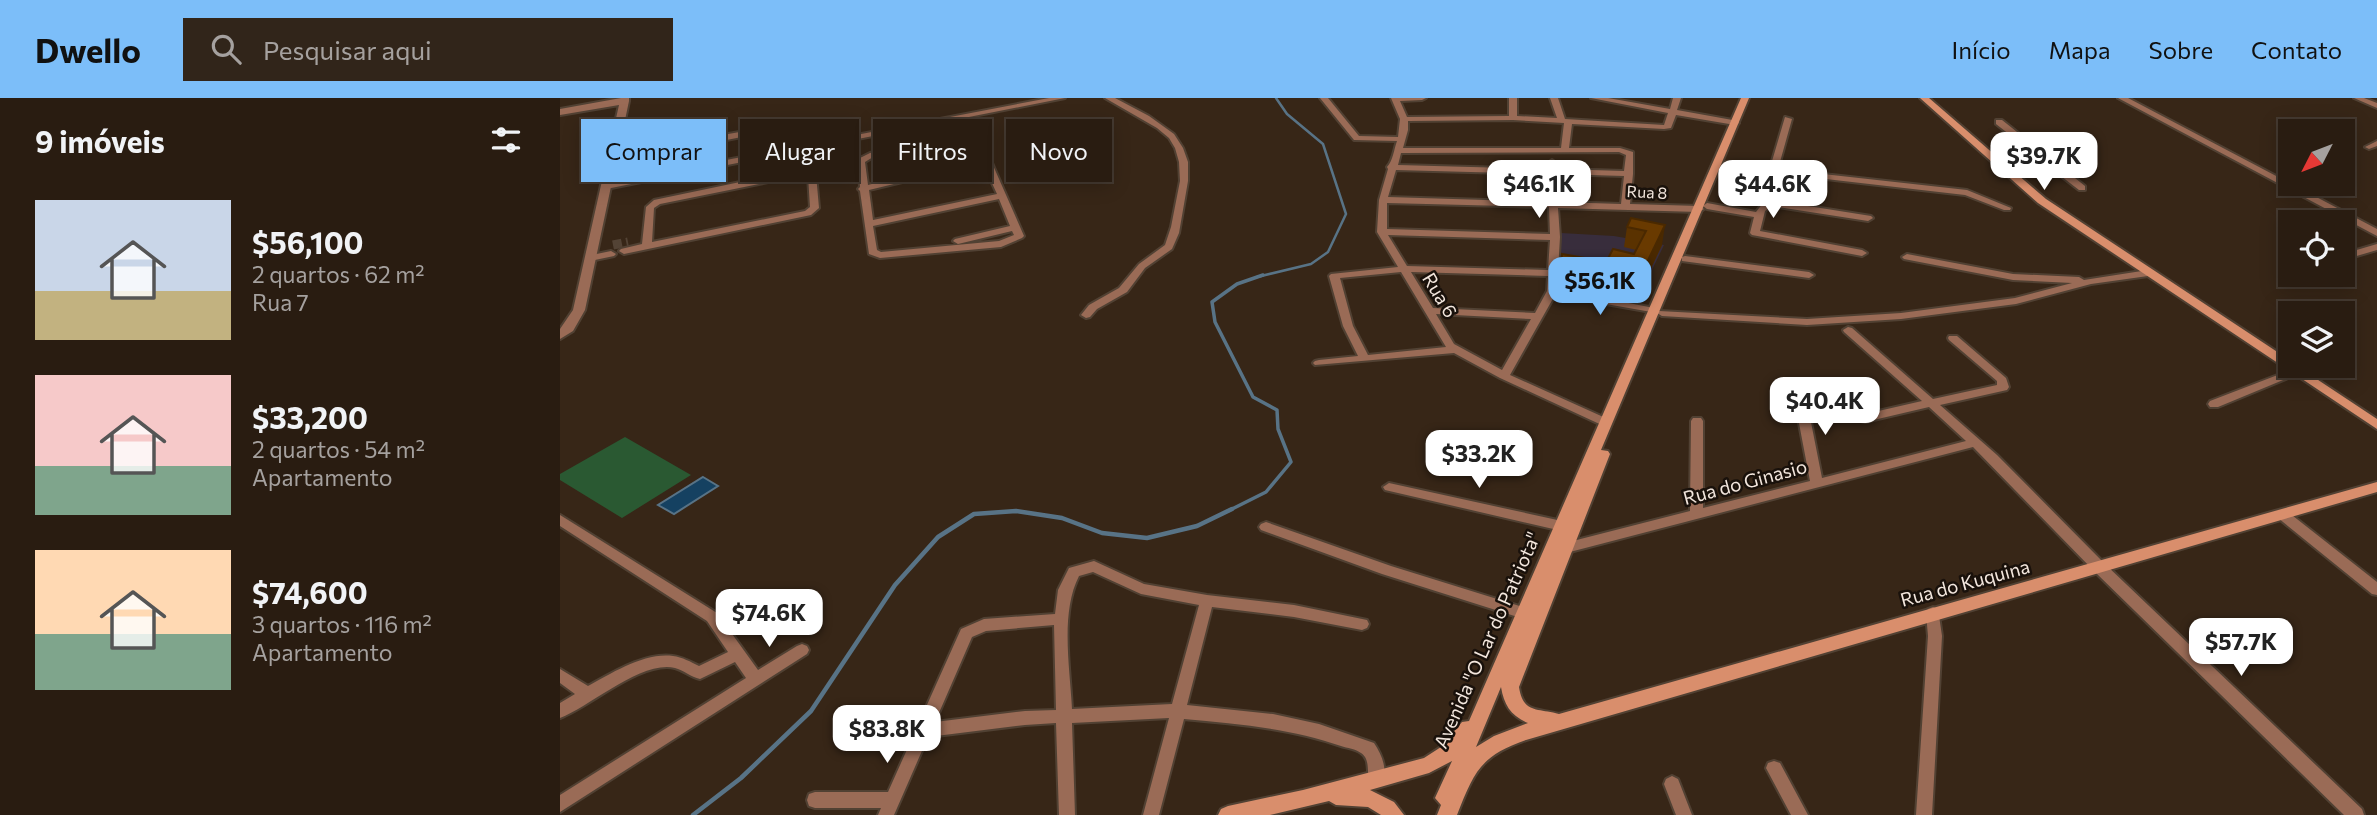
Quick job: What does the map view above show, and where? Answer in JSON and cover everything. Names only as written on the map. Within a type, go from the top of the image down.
[{"type":"main road","name":"Avenida \"O Lar do Patriota\"","points":[[1439,815],[1478,716],[1606,422],[1685,259],[1745,98]]},
{"type":"main road","name":"Avenida \"O Lar do Patriota\"","points":[[1563,720],[1535,719],[1521,713],[1512,703],[1510,687],[1658,312],[1703,207],[1725,165],[1752,98]]},
{"type":"main road","points":[[1924,98],[2042,201],[2278,360]]},
{"type":"main road","points":[[2306,378],[2377,425]]},
{"type":"main road","name":"Rua do Kuquina","points":[[1563,720],[2377,487]]},
{"type":"main road","points":[[1228,815],[1303,799],[1438,760],[1448,753],[1478,716]]},
{"type":"main road","name":"Avenida \"O Lar do Patriota\"","points":[[1447,815],[1468,767],[1476,758],[1499,743],[1563,720]]},
{"type":"main road","points":[[1303,799],[1365,795],[1376,800],[1394,815]]},
{"type":"street","points":[[954,119],[1061,98]]},
{"type":"street","points":[[1086,315],[1097,305],[1124,290],[1142,266],[1168,247],[1186,171],[1185,158],[1168,134],[1109,98]]},
{"type":"street","points":[[1324,98],[1357,138],[1400,139]]},
{"type":"street","points":[[1422,98],[1395,99],[1405,119],[1383,200],[1382,232],[1555,237]]},
{"type":"street","points":[[1513,98],[1513,118]]},
{"type":"street","points":[[1554,98],[1565,121],[1565,148]]},
{"type":"street","points":[[1595,98],[1735,122]]},
{"type":"street","points":[[1405,119],[1513,118],[1664,127],[1668,126],[1676,98]]},
{"type":"street","points":[[2122,98],[2375,230]]},
{"type":"street","points":[[2358,98],[2377,106]]},
{"type":"street","points":[[560,112],[625,100],[621,119]]},
{"type":"street","points":[[1773,171],[1788,120]]},
{"type":"street","points":[[1999,122],[2082,188]]},
{"type":"street","points":[[612,158],[763,130],[612,158]]},
{"type":"street","points":[[606,186],[873,135]]},
{"type":"street","points":[[1396,151],[1554,153],[1565,148],[1625,151],[1630,154],[1625,205]]},
{"type":"street","points":[[1503,376],[1552,291],[1555,237],[1550,170],[1554,153]]},
{"type":"street","points":[[873,156],[860,161],[873,253],[1001,244],[1019,236],[992,177]]},
{"type":"street","points":[[1725,165],[1967,194],[2007,208]]},
{"type":"street","points":[[1391,167],[1629,174]]},
{"type":"street","points":[[626,246],[808,213],[815,208],[812,174],[803,172],[657,202],[650,207],[647,242]]},
{"type":"street","points":[[2013,174],[2062,173]]},
{"type":"street","points":[[560,335],[569,328],[579,310],[607,182]]},
{"type":"street","points":[[862,189],[890,182]]},
{"type":"street","points":[[868,224],[1001,196]]},
{"type":"street","name":"Rua 8","points":[[1383,200],[1703,207],[1759,215]]},
{"type":"street","points":[[1861,253],[1757,234],[1759,215],[1766,203],[1770,203],[1868,218]]},
{"type":"street","name":"Rua 6","points":[[1382,232],[1453,350]]},
{"type":"street","points":[[2355,253],[2377,247]]},
{"type":"street","points":[[591,254],[612,250]]},
{"type":"street","points":[[1907,257],[2013,277],[2090,281]]},
{"type":"street","points":[[1685,259],[1810,275]]},
{"type":"street","points":[[1364,357],[1344,315],[1334,276],[1404,269],[1553,273]]},
{"type":"street","points":[[1552,291],[1658,312],[1807,322],[1960,310],[2034,297],[2090,281],[2148,273]]},
{"type":"street","points":[[2013,277],[2034,297]]},
{"type":"street","points":[[1429,311],[1538,316]]},
{"type":"street","points":[[1848,330],[1993,458],[2100,568],[2356,815]]},
{"type":"street","points":[[1865,418],[1999,389],[2004,384],[1953,338]]},
{"type":"street","points":[[1319,363],[1453,350],[1503,376],[1606,422]]},
{"type":"street","points":[[2214,404],[2278,378]]},
{"type":"street","points":[[1800,397],[1817,483]]},
{"type":"street","points":[[1696,514],[1697,421]]},
{"type":"street","name":"Rua do Ginasio","points":[[1566,548],[1974,443]]},
{"type":"street","points":[[1389,487],[1562,526]]},
{"type":"street","points":[[2283,515],[2377,590]]},
{"type":"street","points":[[560,520],[712,617],[755,679]]},
{"type":"street","points":[[1266,527],[1387,570],[1524,613]]},
{"type":"street","points":[[1068,815],[1060,619],[1073,572],[1082,567],[1094,566],[1141,589],[1207,601],[1294,611],[1362,624]]},
{"type":"street","points":[[1152,815],[1207,601]]},
{"type":"street","points":[[1924,815],[1935,636],[1933,613]]},
{"type":"street","points":[[816,800],[890,807],[962,642],[971,629],[984,625],[1060,619]]},
{"type":"street","points":[[560,804],[802,650]]},
{"type":"street","points":[[560,711],[588,694],[649,666],[675,662],[700,673],[738,654]]},
{"type":"street","points":[[560,675],[588,694]]},
{"type":"street","points":[[922,731],[1025,718],[1177,712],[1273,721],[1319,731],[1368,748],[1376,759],[1376,778]]},
{"type":"street","points":[[1774,768],[1800,815]]},
{"type":"street","points":[[1672,784],[1684,815]]},
{"type":"shaded area","points":[[1561,233],[1614,236],[1664,245],[1636,303],[1561,289]]},
{"type":"green space","points":[[625,437],[691,475],[622,518],[560,480],[560,474]]},
{"type":"water","points":[[703,477],[718,486],[674,514],[658,505]]},
{"type":"building","points":[[1631,218],[1665,225],[1638,281],[1561,266],[1562,254],[1585,258],[1583,262],[1604,266],[1613,249],[1634,254],[1646,231],[1627,227]]},
{"type":"waterway","points":[[1258,277],[1311,264],[1328,252],[1346,214],[1323,144],[1287,114],[1276,98]]},
{"type":"waterway","points":[[1258,277],[1263,275]]},
{"type":"waterway","points":[[1232,509],[1266,492],[1291,462],[1278,429],[1277,410],[1253,397],[1215,322],[1212,302],[1237,284],[1258,277]]},
{"type":"waterway","points":[[693,815],[741,778],[811,711],[895,585],[938,537],[974,514],[1016,511],[1062,518],[1102,533],[1147,538],[1197,526],[1232,509]]},
{"type":"waterway","points":[[1228,511],[1232,509]]},
{"type":"tunnel","points":[[613,245],[628,242]]}]
